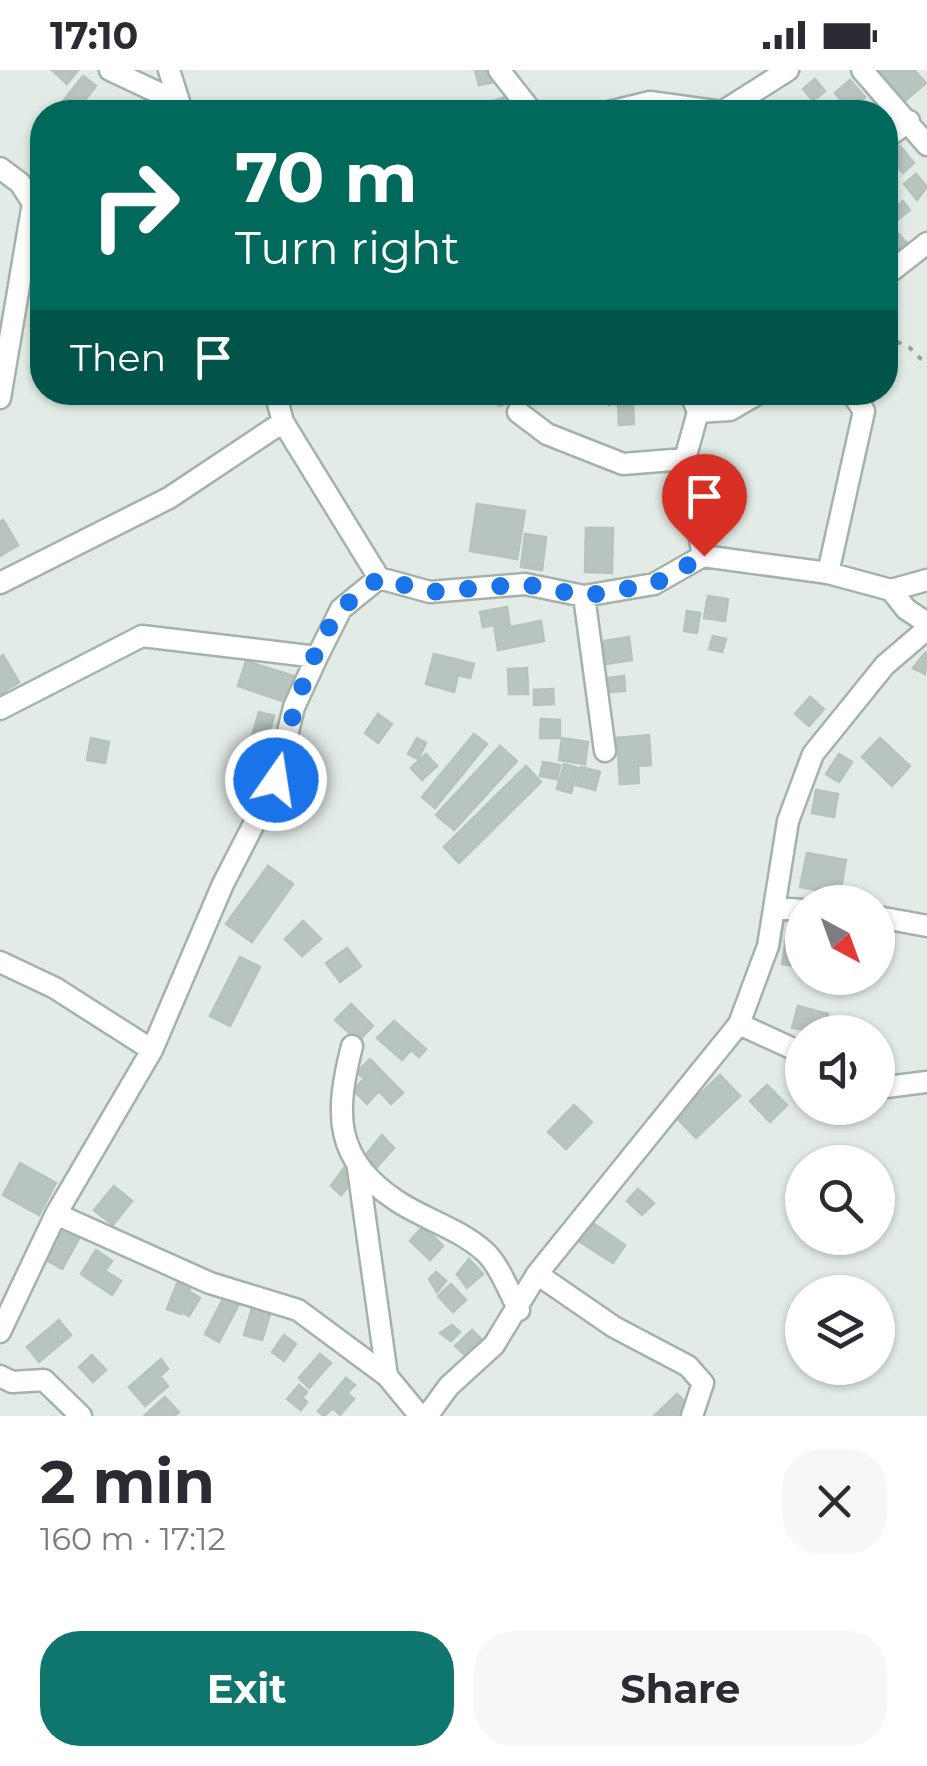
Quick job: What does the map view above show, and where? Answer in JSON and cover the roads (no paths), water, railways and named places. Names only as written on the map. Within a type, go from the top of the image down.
[{"type":"street","points":[[110,70],[167,100]]},
{"type":"street","points":[[168,70],[178,100]]},
{"type":"street","points":[[499,70],[523,100]]},
{"type":"street","points":[[741,100],[788,70]]},
{"type":"street","points":[[862,70],[890,100]]},
{"type":"street","points":[[898,109],[927,145]]},
{"type":"street","points":[[898,129],[909,121]]},
{"type":"street","points":[[0,168],[20,183],[30,197]]},
{"type":"street","points":[[0,398],[30,226]]},
{"type":"street","points":[[898,266],[927,244]]},
{"type":"street","points":[[279,405],[284,422],[379,578],[430,592],[525,584],[584,596],[654,584],[704,556],[828,573],[892,590],[927,580]]},
{"type":"street","points":[[694,405],[685,460],[704,556]]},
{"type":"street","points":[[708,405],[730,410],[739,405]]},
{"type":"street","points":[[828,573],[864,411],[860,405]]},
{"type":"street","points":[[518,412],[548,434],[622,464],[685,460]]},
{"type":"street","points":[[0,583],[169,498],[284,422]]},
{"type":"street","points":[[0,1332],[56,1214],[152,1050],[223,884],[276,780],[294,706],[317,657],[342,609],[379,578]]},
{"type":"street","points":[[56,1214],[210,1284],[298,1310],[387,1376],[424,1416],[449,1386],[494,1345],[537,1274],[739,1024],[768,946],[788,821],[812,754],[886,665],[927,626],[906,609],[892,590]]},
{"type":"street","points":[[584,596],[604,751]]},
{"type":"street","points":[[0,709],[142,636],[317,657]]},
{"type":"street","points":[[776,908],[785,909]]},
{"type":"street","points":[[895,921],[927,926]]},
{"type":"street","points":[[0,962],[55,988],[152,1050]]},
{"type":"street","points":[[739,1024],[785,1045]]},
{"type":"street","points":[[352,1046],[340,1092],[339,1116],[358,1168],[387,1376]]},
{"type":"street","points":[[895,1086],[927,1082]]},
{"type":"street","points":[[358,1168],[396,1200],[486,1252],[518,1310]]},
{"type":"street","points":[[537,1274],[614,1327],[688,1366],[703,1382],[692,1416]]},
{"type":"street","points":[[0,1376],[12,1382],[44,1380],[81,1416]]}]
